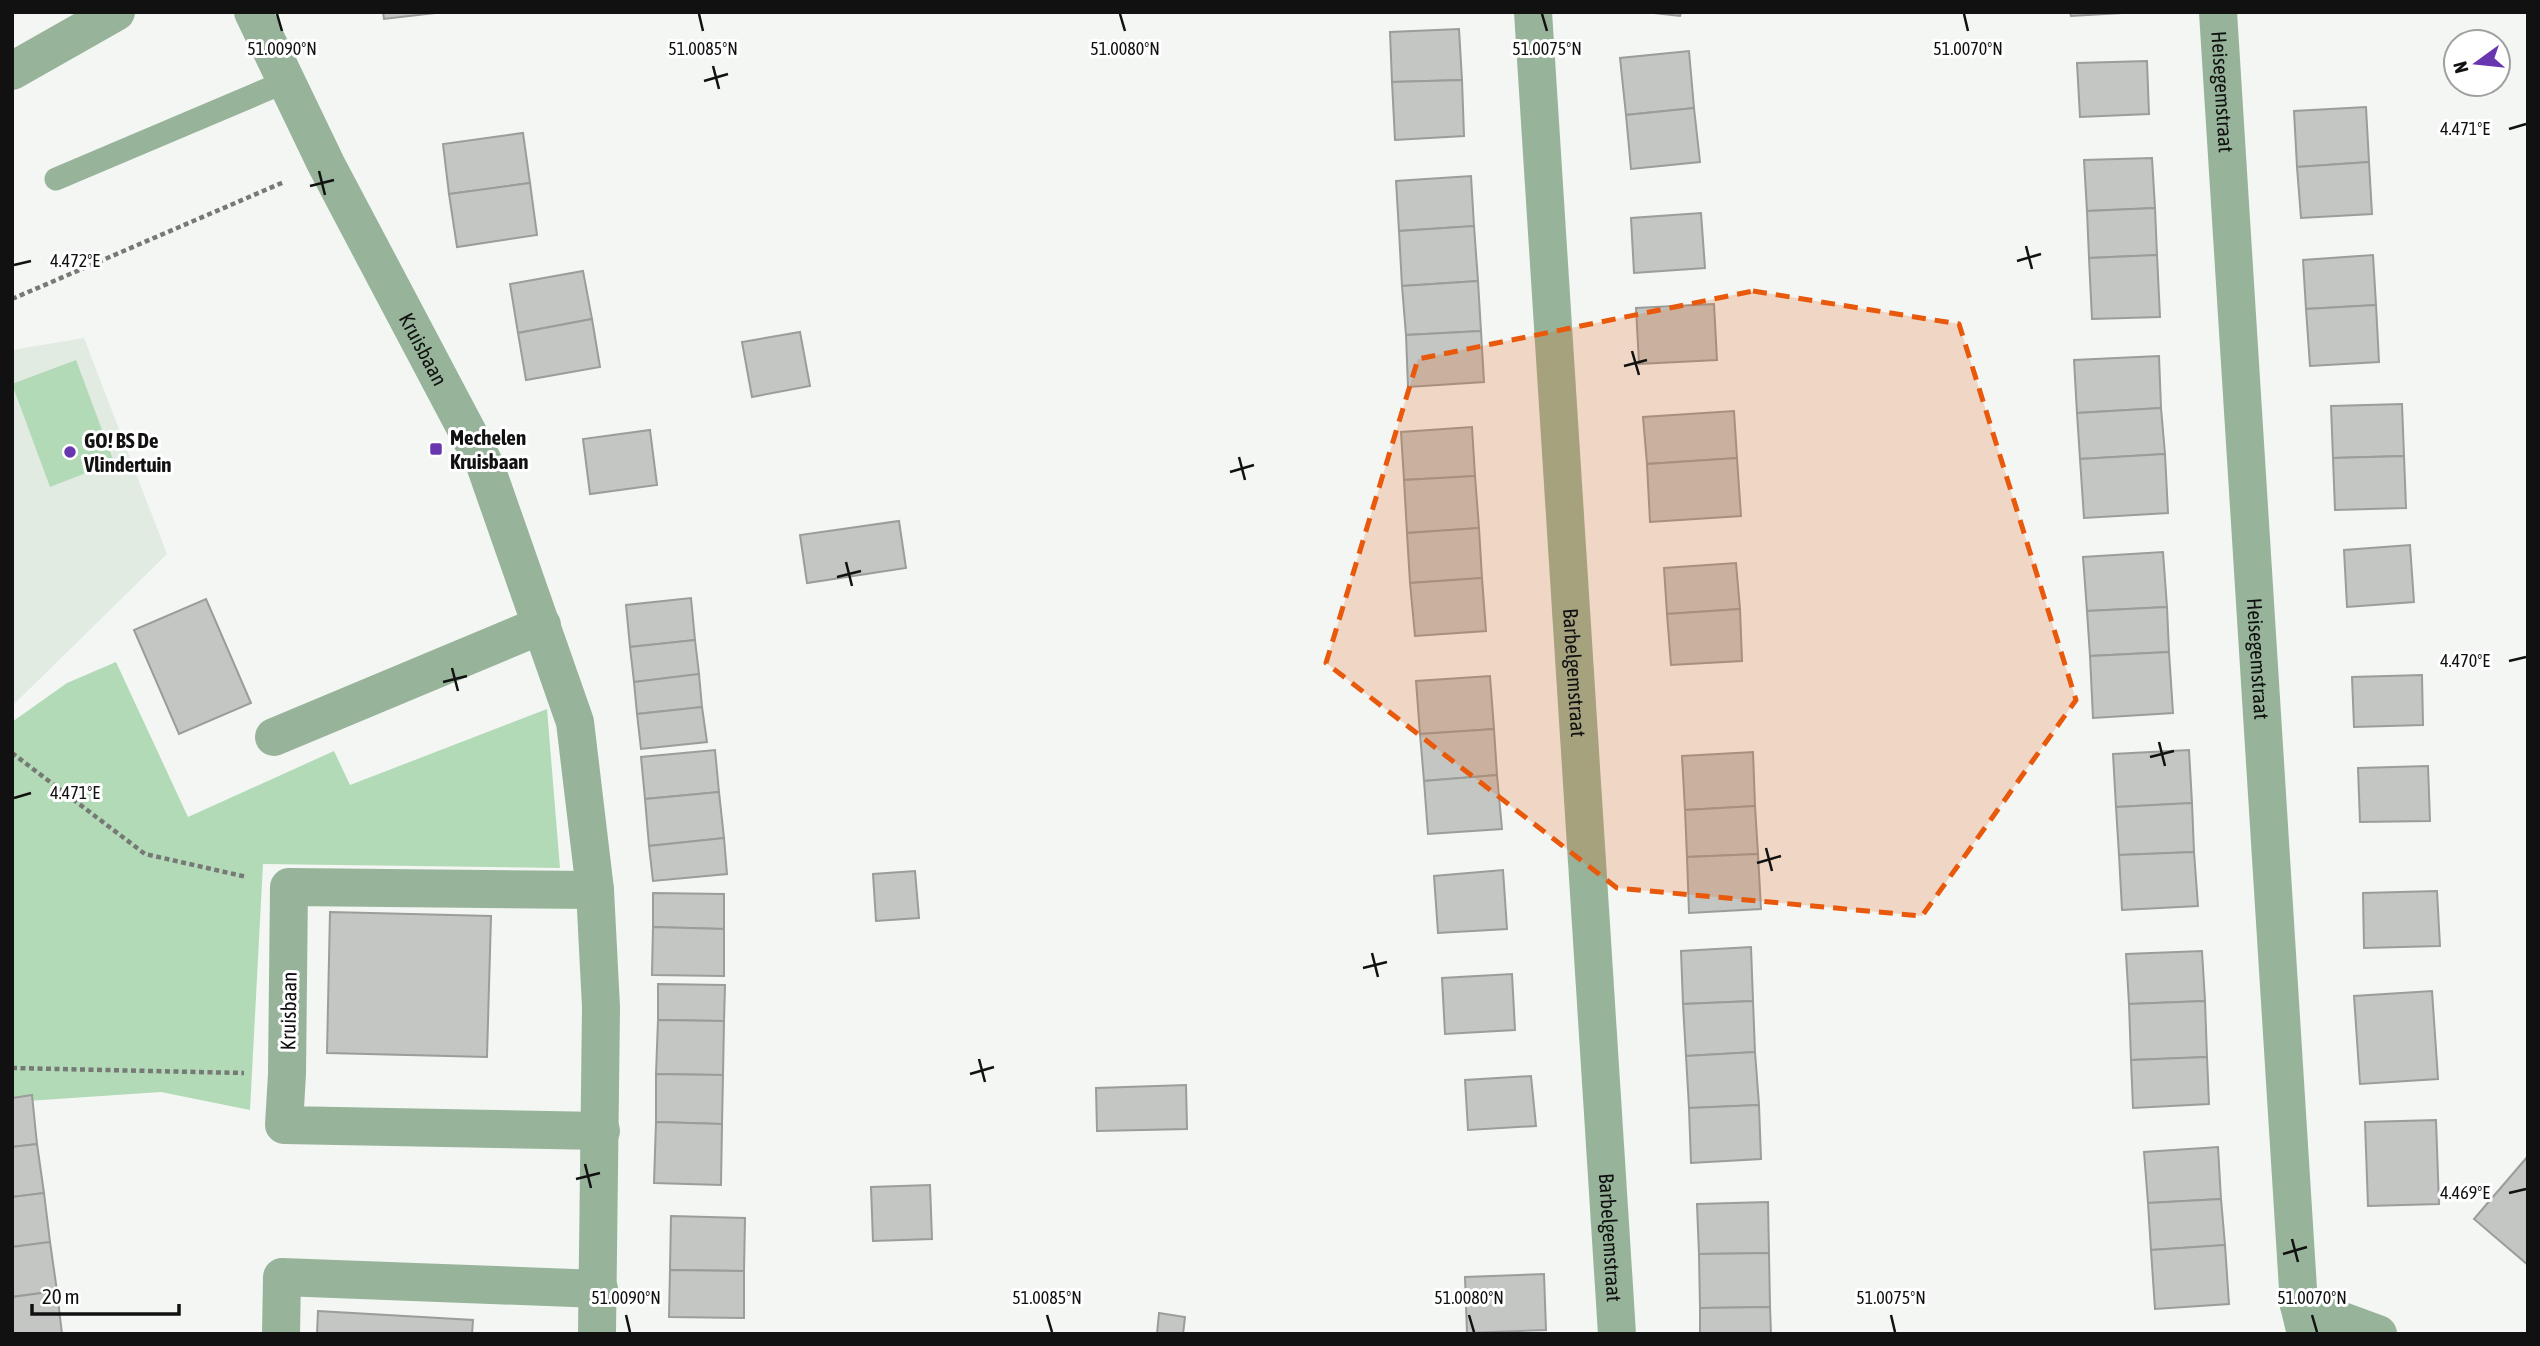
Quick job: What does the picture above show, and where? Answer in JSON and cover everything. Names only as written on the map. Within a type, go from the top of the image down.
[{"type":"street","points":[[12,71],[116,12]]},
{"type":"street","name":"Kruisbaan","points":[[253,12],[326,164],[485,466],[575,722],[595,890],[601,1007],[597,1334]]},
{"type":"street","name":"Barbelgemstraat","points":[[1533,12],[1617,1334]]},
{"type":"street","name":"Heisegemstraat","points":[[2218,12],[2302,1319],[2378,1334]]},
{"type":"street","points":[[274,737],[542,625]]},
{"type":"street","points":[[289,887],[595,890]]},
{"type":"street","name":"Kruisbaan","points":[[289,887],[284,1125],[601,1131]]},
{"type":"street","points":[[281,1334],[282,1277],[599,1289]]},
{"type":"lane","points":[[56,179],[286,81]]},
{"type":"path","points":[[12,299],[326,164]]},
{"type":"path","points":[[12,752],[145,854],[289,887]]},
{"type":"path","points":[[12,1068],[287,1074]]},
{"type":"highlighted area","points":[[1753,291],[1959,324],[2076,700],[1922,916],[1617,888],[1326,663],[1418,359]]},
{"type":"shaded area","name":"GO! BS De Vlindertuin","points":[[84,338],[167,554],[12,706],[12,350]]},
{"type":"green space","points":[[76,360],[114,462],[50,487],[12,384]]},
{"type":"green space","points":[[116,662],[188,817],[334,751],[350,785],[547,709],[560,868],[263,864],[250,1110],[161,1092],[12,1102],[12,722],[67,683]]},
{"type":"building","points":[[383,12],[444,12],[384,19]]},
{"type":"building","points":[[1645,12],[1681,12],[1680,16]]},
{"type":"building","points":[[2070,12],[2140,12],[2071,16]]},
{"type":"building","points":[[1459,29],[1462,80],[1392,82],[1390,32]]},
{"type":"building","points":[[1689,51],[1694,108],[1626,115],[1620,58]]},
{"type":"building","points":[[2147,61],[2149,114],[2080,117],[2077,63]]},
{"type":"building","points":[[1462,80],[1464,136],[1395,140],[1392,82]]},
{"type":"building","points":[[2366,107],[2369,162],[2297,167],[2294,111]]},
{"type":"building","points":[[1694,108],[1700,162],[1631,169],[1626,115]]},
{"type":"building","points":[[523,133],[530,183],[449,194],[443,144]]},
{"type":"building","points":[[2152,158],[2155,208],[2087,211],[2084,160]]},
{"type":"building","points":[[2369,162],[2372,214],[2301,218],[2297,167]]},
{"type":"building","points":[[1471,176],[1474,226],[1399,231],[1396,181]]},
{"type":"building","points":[[530,183],[537,235],[457,247],[449,194]]},
{"type":"building","points":[[2155,208],[2157,255],[2089,258],[2087,211]]},
{"type":"building","points":[[1701,213],[1705,268],[1634,273],[1631,218]]},
{"type":"building","points":[[1474,226],[1478,281],[1402,286],[1399,231]]},
{"type":"building","points":[[2157,255],[2160,317],[2092,319],[2089,258]]},
{"type":"building","points":[[2373,255],[2376,305],[2306,309],[2303,260]]},
{"type":"building","points":[[583,271],[592,319],[518,333],[510,284]]},
{"type":"building","points":[[1478,281],[1481,331],[1406,335],[1402,286]]},
{"type":"building","points":[[1714,304],[1717,360],[1639,364],[1636,308]]},
{"type":"building","points":[[2376,305],[2379,362],[2310,366],[2306,309]]},
{"type":"building","points":[[592,319],[600,367],[526,380],[518,333]]},
{"type":"building","points":[[1481,331],[1484,382],[1408,387],[1406,335]]},
{"type":"building","points":[[800,332],[810,386],[752,397],[742,342]]},
{"type":"building","points":[[2159,356],[2161,408],[2077,413],[2074,360]]},
{"type":"building","points":[[2402,404],[2404,456],[2333,458],[2331,406]]},
{"type":"building","points":[[2161,408],[2165,454],[2080,459],[2077,413]]},
{"type":"building","points":[[1734,411],[1737,458],[1647,464],[1643,417]]},
{"type":"building","points":[[1472,427],[1475,476],[1404,480],[1401,432]]},
{"type":"building","points":[[650,430],[657,485],[590,494],[583,439]]},
{"type":"building","points":[[2165,454],[2168,513],[2084,518],[2080,459]]},
{"type":"building","points":[[2404,456],[2406,508],[2335,510],[2333,458]]},
{"type":"building","points":[[1737,458],[1741,516],[1650,522],[1647,464]]},
{"type":"building","points":[[1475,476],[1479,528],[1407,533],[1404,480]]},
{"type":"building","points":[[899,521],[906,568],[807,583],[800,535]]},
{"type":"building","points":[[1479,528],[1482,578],[1410,583],[1407,533]]},
{"type":"building","points":[[2410,545],[2414,602],[2347,607],[2344,550]]},
{"type":"building","points":[[2163,552],[2167,607],[2087,611],[2083,557]]},
{"type":"building","points":[[1736,563],[1740,609],[1667,614],[1664,568]]},
{"type":"building","points":[[1482,578],[1486,631],[1415,636],[1410,583]]},
{"type":"building","points":[[691,598],[695,640],[630,647],[626,605]]},
{"type":"building","points":[[206,599],[251,703],[179,734],[134,630]]},
{"type":"building","points":[[2167,607],[2169,652],[2090,656],[2087,611]]},
{"type":"building","points":[[1740,609],[1742,661],[1671,665],[1667,614]]},
{"type":"building","points":[[695,640],[699,674],[634,682],[630,647]]},
{"type":"building","points":[[2169,652],[2173,713],[2093,718],[2090,656]]},
{"type":"building","points":[[699,674],[702,707],[637,714],[634,682]]},
{"type":"building","points":[[2422,675],[2423,725],[2354,727],[2352,677]]},
{"type":"building","points":[[1490,676],[1494,729],[1420,734],[1416,681]]},
{"type":"building","points":[[702,707],[707,742],[641,749],[637,714]]},
{"type":"building","points":[[1494,729],[1497,775],[1424,781],[1420,734]]},
{"type":"building","points":[[715,750],[719,792],[645,799],[641,757]]},
{"type":"building","points":[[2189,750],[2192,803],[2116,807],[2113,754]]},
{"type":"building","points":[[1753,752],[1755,806],[1685,810],[1682,756]]},
{"type":"building","points":[[2428,766],[2430,821],[2360,822],[2358,768]]},
{"type":"building","points":[[1497,775],[1502,829],[1428,834],[1424,781]]},
{"type":"building","points":[[719,792],[724,838],[649,846],[645,799]]},
{"type":"building","points":[[2192,803],[2194,852],[2119,855],[2116,807]]},
{"type":"building","points":[[1755,806],[1758,854],[1687,857],[1685,810]]},
{"type":"building","points":[[724,838],[727,874],[653,881],[649,846]]},
{"type":"building","points":[[2194,852],[2198,906],[2122,910],[2119,855]]},
{"type":"building","points":[[1758,854],[1761,909],[1689,913],[1687,857]]},
{"type":"building","points":[[1503,870],[1507,929],[1438,933],[1434,876]]},
{"type":"building","points":[[915,871],[919,918],[876,921],[873,874]]},
{"type":"building","points":[[2437,891],[2440,946],[2364,948],[2363,893]]},
{"type":"building","points":[[653,893],[724,894],[724,929],[653,927]]},
{"type":"building","points":[[330,912],[491,916],[487,1057],[327,1053]]},
{"type":"building","points":[[653,927],[724,929],[724,976],[652,975]]},
{"type":"building","points":[[1751,947],[1753,1001],[1683,1004],[1681,951]]},
{"type":"building","points":[[2202,951],[2205,1001],[2129,1004],[2126,954]]},
{"type":"building","points":[[1512,974],[1515,1030],[1445,1034],[1442,978]]},
{"type":"building","points":[[658,984],[725,985],[724,1021],[658,1020]]},
{"type":"building","points":[[2432,991],[2438,1079],[2360,1084],[2354,996]]},
{"type":"building","points":[[1753,1001],[1755,1052],[1686,1056],[1683,1004]]},
{"type":"building","points":[[2205,1001],[2207,1057],[2131,1060],[2129,1004]]},
{"type":"building","points":[[658,1020],[724,1021],[723,1075],[656,1074]]},
{"type":"building","points":[[1755,1052],[1759,1105],[1689,1108],[1686,1056]]},
{"type":"building","points":[[2207,1057],[2209,1104],[2133,1108],[2131,1060]]},
{"type":"building","points":[[656,1074],[723,1075],[722,1124],[656,1122]]},
{"type":"building","points":[[1531,1076],[1536,1126],[1468,1130],[1465,1080]]},
{"type":"building","points":[[1186,1085],[1187,1129],[1097,1131],[1096,1088]]},
{"type":"building","points":[[32,1095],[37,1144],[12,1147],[12,1098]]},
{"type":"building","points":[[1759,1105],[1761,1159],[1691,1163],[1689,1108]]},
{"type":"building","points":[[2436,1120],[2439,1204],[2368,1206],[2365,1122]]},
{"type":"building","points":[[656,1122],[722,1124],[721,1185],[654,1183]]},
{"type":"building","points":[[37,1144],[44,1193],[12,1197],[12,1147]]},
{"type":"building","points":[[2218,1147],[2221,1199],[2148,1203],[2144,1152]]},
{"type":"building","points":[[2528,1156],[2528,1265],[2474,1219]]},
{"type":"building","points":[[930,1185],[932,1239],[873,1241],[871,1187]]},
{"type":"building","points":[[44,1193],[50,1242],[12,1247],[12,1197]]},
{"type":"building","points":[[2221,1199],[2225,1245],[2151,1250],[2148,1203]]},
{"type":"building","points":[[1768,1202],[1769,1253],[1699,1254],[1697,1204]]},
{"type":"building","points":[[671,1216],[745,1218],[744,1271],[670,1270]]},
{"type":"building","points":[[50,1242],[57,1291],[12,1297],[12,1247]]},
{"type":"building","points":[[2225,1245],[2229,1304],[2155,1309],[2151,1250]]},
{"type":"building","points":[[1769,1253],[1770,1307],[1700,1308],[1699,1254]]},
{"type":"building","points":[[670,1270],[744,1271],[744,1318],[669,1317]]},
{"type":"building","points":[[1544,1274],[1546,1330],[1467,1333],[1465,1277]]},
{"type":"building","points":[[57,1291],[62,1334],[12,1334],[12,1297]]},
{"type":"building","points":[[1770,1307],[1771,1334],[1700,1334],[1700,1308]]},
{"type":"building","points":[[318,1311],[473,1320],[472,1334],[317,1334]]},
{"type":"building","points":[[1159,1313],[1185,1317],[1183,1334],[1157,1334]]},
{"type":"place","name":"Mechelen Kruisbaan","points":[[436,449]]},
{"type":"place","name":"GO! BS De Vlindertuin","points":[[70,452]]}]
